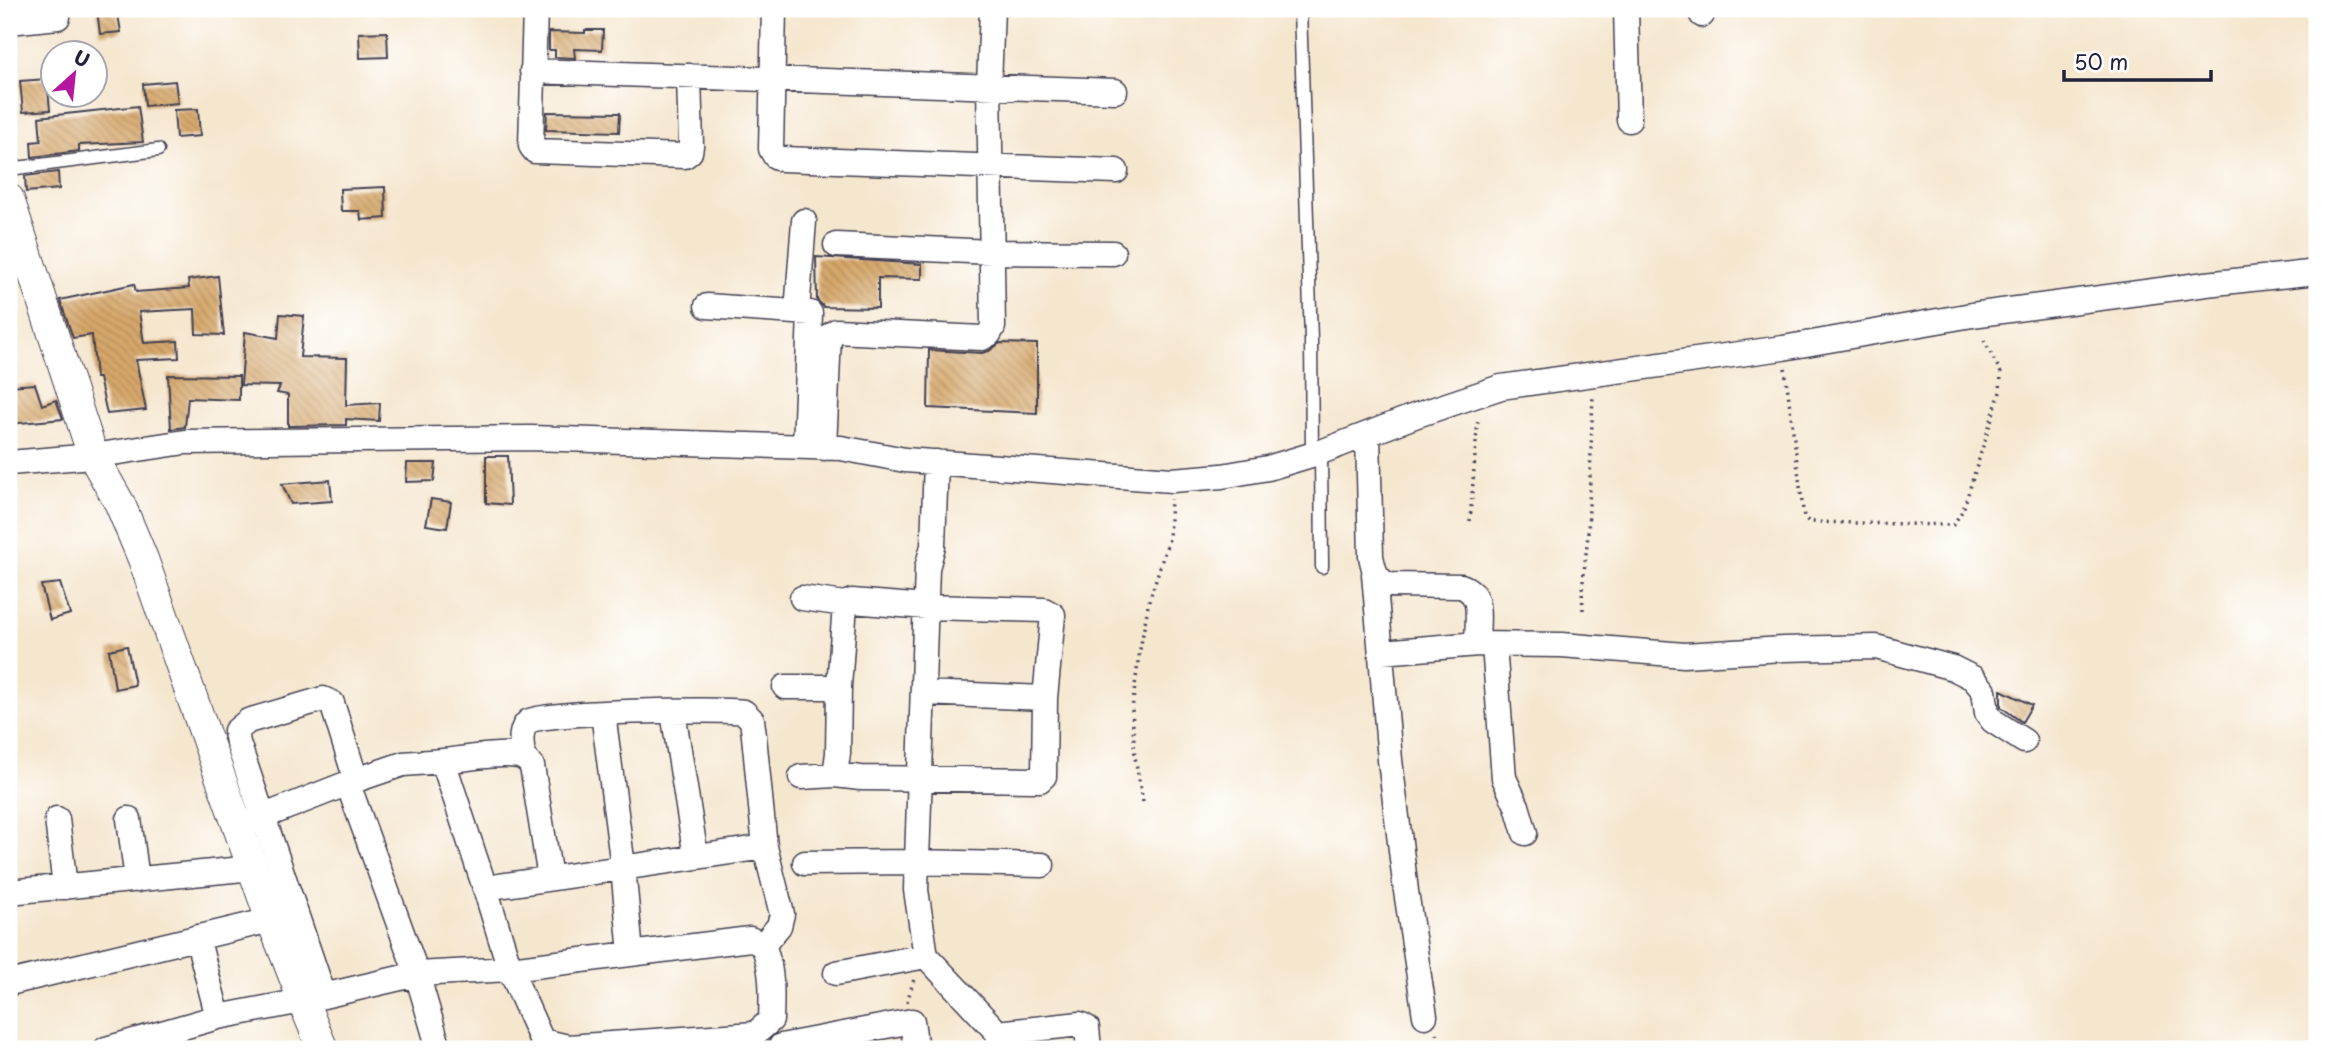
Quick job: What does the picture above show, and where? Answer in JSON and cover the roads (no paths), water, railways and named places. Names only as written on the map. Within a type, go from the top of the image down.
[{"type":"street","points":[[534,9],[531,71],[531,146],[534,151],[685,156],[690,152],[691,146],[689,76]]},
{"type":"street","points":[[774,9],[771,149],[775,156],[782,159],[1116,171]]},
{"type":"street","points":[[823,448],[846,331],[985,337],[993,327],[989,85],[992,9]]},
{"type":"street","points":[[1626,9],[1629,120]]},
{"type":"street","points":[[9,22],[58,17]]},
{"type":"street","points":[[531,71],[1115,90]]},
{"type":"street","points":[[9,198],[93,456],[120,505],[251,821],[313,999],[323,1049]]},
{"type":"street","points":[[797,312],[804,221]]},
{"type":"street","points":[[836,245],[992,252],[1113,253]]},
{"type":"street","points":[[9,463],[93,456],[185,442],[531,438],[823,448],[905,460],[1172,480],[1222,476],[1268,468],[1316,453],[1502,387],[1783,348],[1972,315],[2317,272]]},
{"type":"street","points":[[706,306],[810,313],[823,448]]},
{"type":"street","points":[[1368,434],[1371,556],[1390,760],[1425,1016]]},
{"type":"street","points":[[936,462],[933,546],[937,555],[931,607],[922,862],[923,956],[998,1041],[1080,1024],[1087,1028],[1089,1049]]},
{"type":"street","points":[[1374,574],[1389,585],[1461,586],[1470,589],[1476,596],[1486,645],[1504,778],[1517,806],[1525,833]]},
{"type":"street","points":[[801,777],[835,775],[1042,779],[1045,698],[1054,622],[1049,611],[852,601],[845,604],[802,598]]},
{"type":"street","points":[[835,775],[845,604]]},
{"type":"street","points":[[1382,652],[1486,645],[1562,645],[1684,654],[1876,647],[1953,668],[1973,678],[1984,691],[1987,713],[1993,721],[2024,741]]},
{"type":"street","points":[[785,687],[839,687]]},
{"type":"street","points":[[930,693],[1045,698]]},
{"type":"street","points":[[313,999],[290,963],[253,868],[251,821],[236,735],[237,727],[248,722],[323,699],[332,704],[352,782],[417,974],[439,1049]]},
{"type":"street","points":[[550,878],[531,766],[523,757],[521,736],[528,722],[536,717],[603,713],[741,711],[750,716],[765,847],[782,914],[779,926],[763,945]]},
{"type":"street","points":[[674,712],[696,857]]},
{"type":"street","points":[[603,713],[631,954]]},
{"type":"street","points":[[251,821],[403,764],[511,755],[523,757]]},
{"type":"street","points":[[443,761],[510,969],[542,1041],[568,1047],[755,1034],[771,1020],[772,981],[763,945]]},
{"type":"street","points":[[129,819],[136,880]]},
{"type":"street","points":[[57,820],[65,887]]},
{"type":"street","points":[[485,888],[765,847]]},
{"type":"street","points":[[805,863],[1042,865]]},
{"type":"street","points":[[9,892],[253,868]]},
{"type":"street","points":[[9,983],[271,920]]},
{"type":"street","points":[[197,937],[218,1017]]},
{"type":"street","points":[[106,1049],[218,1017],[313,999],[417,974],[510,969],[750,939],[763,945]]},
{"type":"street","points":[[836,973],[923,956]]},
{"type":"street","points":[[780,1049],[781,1046],[912,1021],[916,1049]]},
{"type":"lane","points":[[1300,9],[1322,567]]},
{"type":"lane","points":[[9,169],[158,150]]}]
